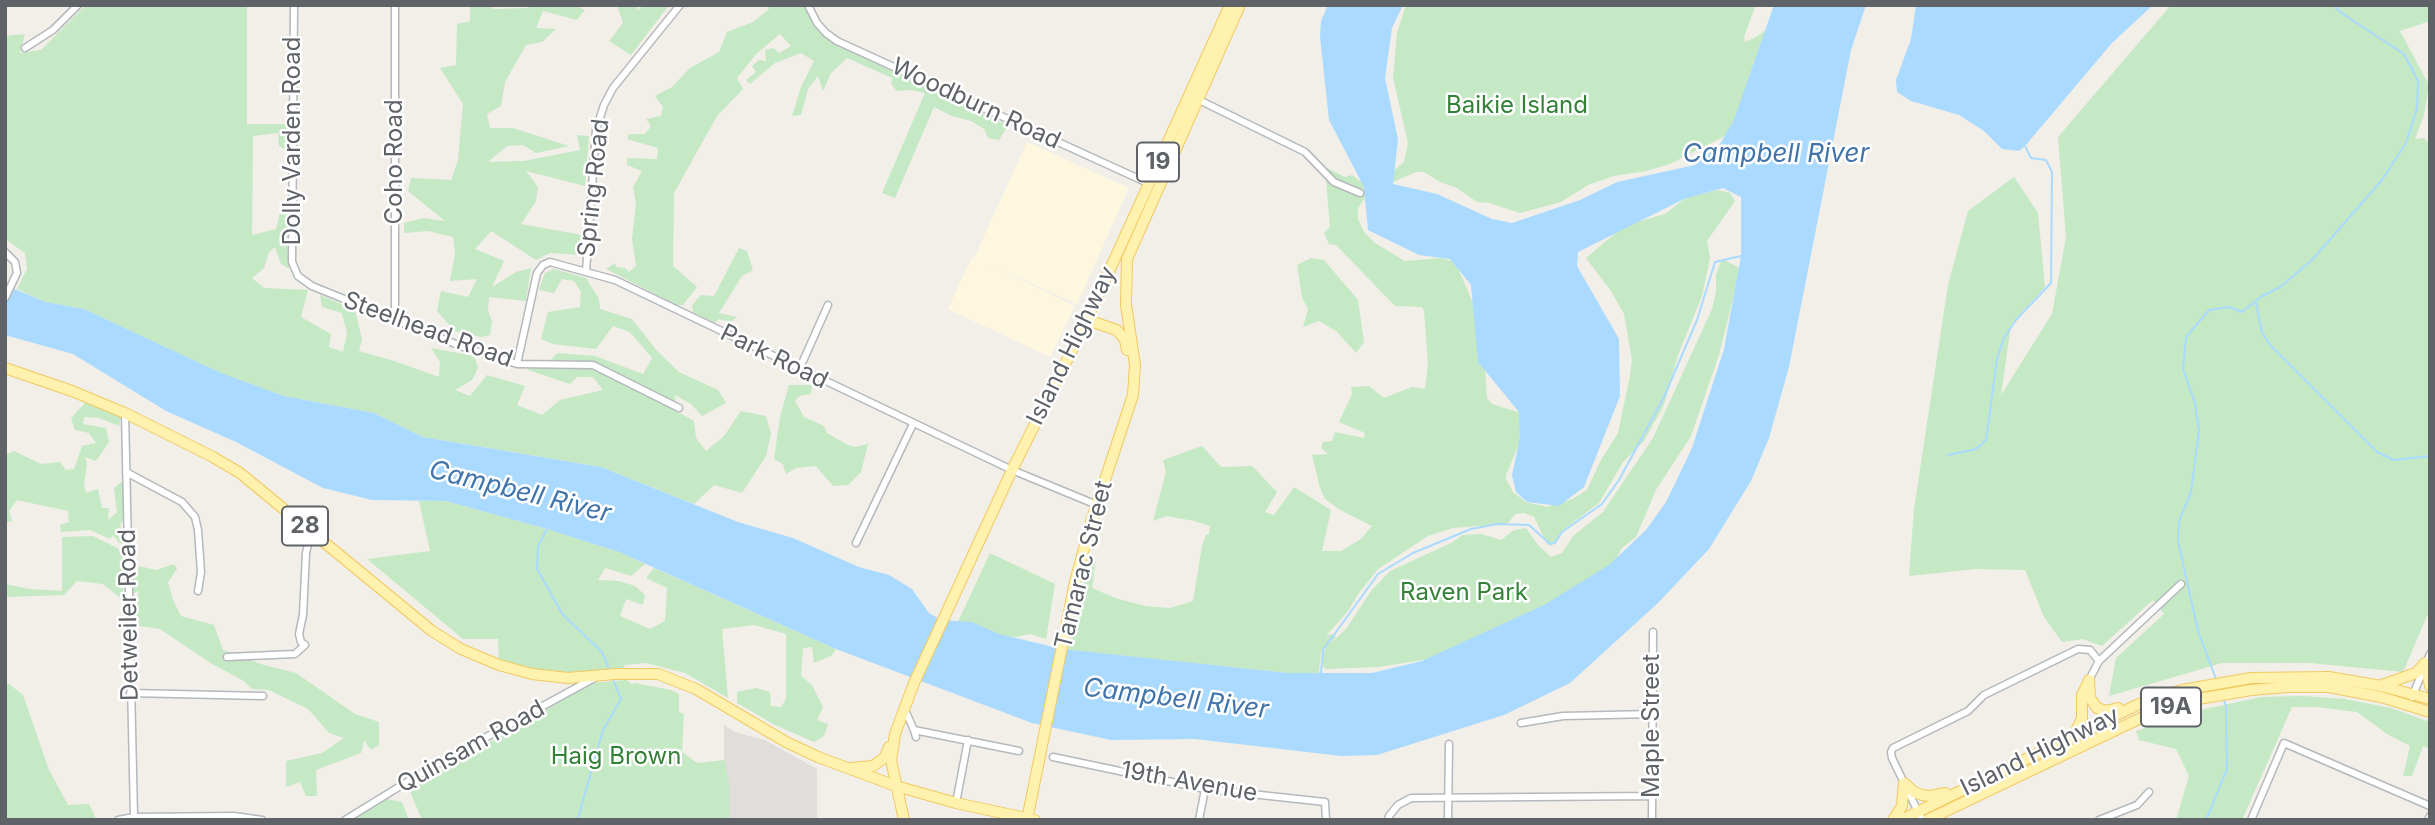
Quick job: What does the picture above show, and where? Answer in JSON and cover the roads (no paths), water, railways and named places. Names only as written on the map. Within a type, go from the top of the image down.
[{"type":"main road","name":"Island Highway","points":[[1194,97],[1230,5]]},
{"type":"main road","name":"Island Highway","points":[[904,709],[1012,470],[1240,5]]},
{"type":"main road","name":"Island Highway","points":[[1133,395],[1135,365],[1126,305],[1127,259],[1153,186]]},
{"type":"main road","points":[[1087,320],[1117,330],[1125,340],[1133,395]]},
{"type":"main road","name":"28","points":[[5,368],[125,413],[240,473],[432,631],[461,649],[499,666],[532,674],[568,678],[658,674],[696,689],[786,742],[896,786]]},
{"type":"main road","name":"Tamarac Street","points":[[1030,819],[1075,582],[1133,395]]},
{"type":"main road","points":[[2381,686],[2416,673],[2428,659]]},
{"type":"main road","points":[[2428,659],[2430,686]]},
{"type":"main road","name":"Island Highway","points":[[1922,817],[1985,778],[2075,734],[2139,704],[2182,690],[2251,678],[2329,677],[2381,686],[2430,699]]},
{"type":"main road","points":[[2089,680],[2090,698],[2097,708],[2106,711],[2139,704]]},
{"type":"main road","points":[[2075,734],[2082,718],[2082,695],[2089,680]]},
{"type":"main road","name":"Island Highway","points":[[1901,820],[1951,808],[2143,717],[2186,702],[2251,690],[2329,687],[2381,697],[2430,712]]},
{"type":"main road","name":"19","points":[[904,709],[895,734],[891,760],[904,820]]},
{"type":"main road","points":[[848,768],[873,766],[885,757],[895,734]]},
{"type":"main road","points":[[1904,783],[1919,794],[1930,796],[1985,778]]},
{"type":"main road","points":[[1893,820],[1902,806],[1904,783]]},
{"type":"main road","points":[[896,786],[956,803],[1030,819]]},
{"type":"main road","points":[[1939,820],[1951,808]]},
{"type":"street","points":[[26,48],[53,30],[78,5]]},
{"type":"street","name":"Dolly Varden Road","points":[[294,5],[292,262],[298,276]]},
{"type":"street","name":"Coho Road","points":[[395,5],[395,320]]},
{"type":"street","name":"Spring Road","points":[[586,272],[596,130],[604,105],[613,88],[680,5]]},
{"type":"street","name":"Woodburn Road","points":[[808,5],[817,23],[837,41],[1153,186]]},
{"type":"street","points":[[1194,97],[1305,152],[1334,182],[1360,193]]},
{"type":"street","points":[[5,252],[15,262],[17,273],[5,298]]},
{"type":"street","name":"Park Road","points":[[517,364],[537,273],[543,265],[550,262],[615,280],[913,424],[1012,470],[1097,505]]},
{"type":"street","name":"Steelhead Road","points":[[298,276],[312,286],[463,347],[517,364],[593,365],[679,408]]},
{"type":"street","points":[[799,370],[828,305]]},
{"type":"street","name":"Detweiler Road","points":[[125,413],[134,817]]},
{"type":"street","points":[[856,543],[913,424]]},
{"type":"street","points":[[126,472],[182,502],[195,517],[201,572],[198,591]]},
{"type":"street","points":[[227,657],[295,654],[305,645],[299,634],[303,615],[306,553],[309,540],[315,533]]},
{"type":"street","points":[[2089,680],[2099,661],[2181,584]]},
{"type":"street","name":"Maple Street","points":[[1652,820],[1653,632]]},
{"type":"street","points":[[123,637],[130,660]]},
{"type":"street","points":[[1922,817],[1892,758],[1893,748],[1968,711],[1984,695],[2078,649],[2090,650],[2099,661]]},
{"type":"street","points":[[2409,705],[2428,659]]},
{"type":"street","name":"Quinsam Road","points":[[345,820],[428,769],[599,676]]},
{"type":"street","points":[[130,693],[263,696]]},
{"type":"street","points":[[904,709],[915,734],[968,740],[1019,751]]},
{"type":"street","points":[[1521,723],[1563,716],[1652,714]]},
{"type":"street","points":[[956,803],[968,740]]},
{"type":"street","points":[[2251,820],[2284,743],[2430,806]]},
{"type":"street","points":[[1448,820],[1449,744]]},
{"type":"street","name":"19th Avenue","points":[[1053,757],[1205,789],[1325,802],[1326,820]]},
{"type":"street","points":[[1199,820],[1205,789]]},
{"type":"street","points":[[2099,820],[2137,805],[2148,792]]},
{"type":"street","points":[[1388,820],[1398,805],[1410,798],[1652,796]]},
{"type":"street","points":[[118,820],[134,817],[234,816],[262,820]]},
{"type":"water","name":"Campbell River","points":[[1328,5],[1403,5],[1392,28],[1385,78],[1398,139],[1393,184],[1437,194],[1492,219],[1512,223],[1580,200],[1617,182],[1695,165],[1720,144],[1734,120],[1774,5],[1866,5],[1851,50],[1789,367],[1769,438],[1751,481],[1709,549],[1658,603],[1570,683],[1504,715],[1377,755],[1341,756],[1195,739],[1111,740],[1032,723],[836,649],[619,552],[446,501],[372,500],[323,488],[236,442],[166,411],[73,354],[5,335],[5,285],[46,302],[84,309],[221,373],[284,396],[374,413],[423,437],[601,467],[738,522],[793,538],[859,567],[889,575],[912,589],[929,613],[941,620],[972,622],[999,634],[1062,649],[1288,673],[1372,673],[1422,661],[1544,605],[1609,565],[1646,530],[1666,502],[1692,448],[1724,349],[1741,256],[1741,197],[1723,188],[1684,199],[1578,252],[1577,266],[1619,339],[1620,396],[1584,487],[1559,506],[1527,502],[1516,492],[1512,475],[1520,438],[1519,412],[1478,362],[1471,285],[1450,259],[1419,255],[1368,230],[1364,187],[1329,120],[1320,37],[1321,21]]},
{"type":"water","name":"Campbell River","points":[[1916,5],[2153,5],[2112,43],[2019,151],[2002,149],[1984,131],[1959,115],[1911,101],[1897,92],[1896,80],[1911,39]]},
{"type":"waterway","points":[[2216,679],[2198,631],[2178,541],[2179,521],[2191,492],[2199,431],[2195,403],[2183,369],[2186,337],[2209,310],[2229,307],[2242,312],[2262,296],[2280,287],[2312,260],[2382,180],[2406,143],[2417,108],[2418,81],[2404,54],[2340,12],[2334,5]]},
{"type":"waterway","points":[[1948,455],[1976,449],[1986,440],[1997,359],[2004,338],[2016,320],[2051,283],[2052,172],[2046,160],[2031,158],[2025,146]]},
{"type":"waterway","points":[[1321,673],[1323,650],[1378,574],[1413,553],[1471,529],[1497,524],[1529,525],[1550,544],[1555,543],[1562,532],[1602,504],[1619,480],[1664,397],[1697,320],[1715,262],[1741,256]]},
{"type":"waterway","points":[[2256,303],[2262,332],[2270,345],[2377,452],[2394,460],[2430,456]]},
{"type":"waterway","points":[[547,529],[538,546],[537,569],[563,615],[602,652],[609,669]]},
{"type":"waterway","points":[[574,820],[578,818],[603,730],[621,699],[613,679]]},
{"type":"waterway","points":[[2206,820],[2227,769],[2224,700]]},
{"type":"park label","name":"Baikie Island","points":[[1517,106]]},
{"type":"park label","name":"Raven Park","points":[[1464,593]]},
{"type":"park label","name":"Haig Brown","points":[[616,757]]}]
